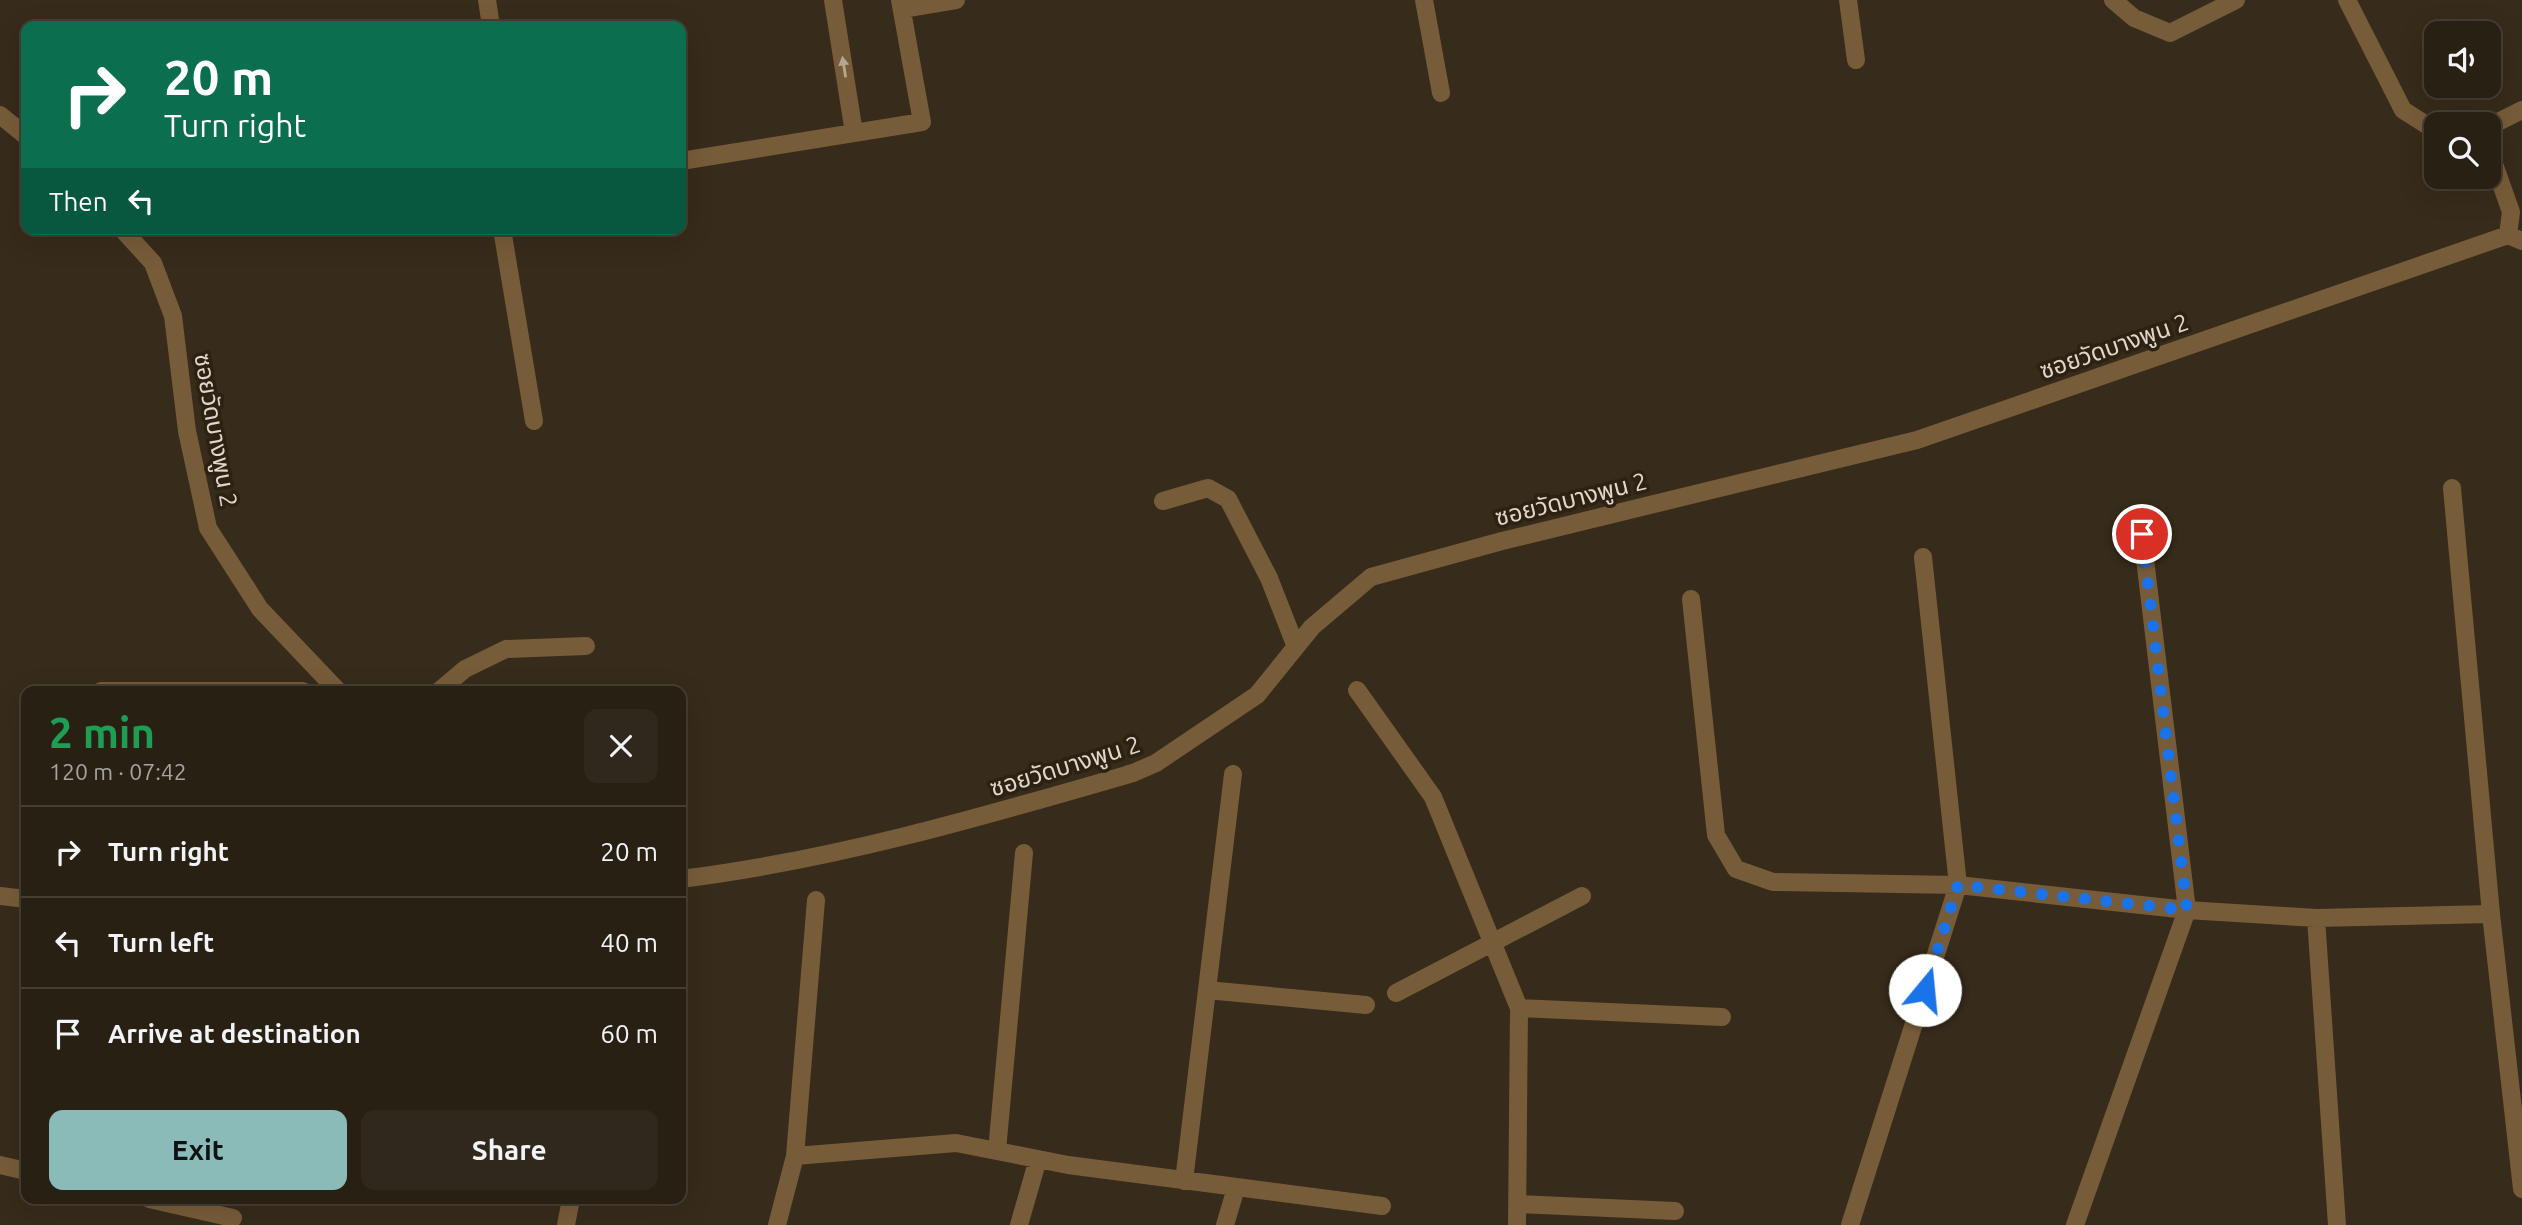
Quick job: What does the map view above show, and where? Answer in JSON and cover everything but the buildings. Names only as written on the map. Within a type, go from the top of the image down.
[{"type":"street","points":[[487,0],[490,21]]},
{"type":"street","points":[[833,0],[854,133]]},
{"type":"street","points":[[686,160],[922,122],[901,5],[956,0]]},
{"type":"street","points":[[1423,0],[1441,93]]},
{"type":"street","points":[[1848,0],[1856,60]]},
{"type":"street","points":[[2113,0],[2134,18],[2170,33],[2236,0]]},
{"type":"street","points":[[2347,0],[2403,110],[2424,123]]},
{"type":"street","points":[[2501,121],[2522,110]]},
{"type":"street","points":[[0,115],[21,132]]},
{"type":"street","points":[[2501,182],[2511,212],[2515,238]]},
{"type":"street","name":"ซอยวัดบางพูน 2","points":[[127,235],[153,263],[173,316],[187,431],[208,528],[260,608],[333,686]]},
{"type":"street","points":[[503,235],[534,421]]},
{"type":"street","name":"ซอยวัดบางพูน 2","points":[[686,878],[735,872],[950,826],[1133,773],[1167,756],[1257,695],[1312,627],[1371,576],[1917,440],[2515,238]]},
{"type":"street","points":[[1163,502],[1208,488],[1228,499],[1269,578],[1296,647]]},
{"type":"street","points":[[2452,488],[2491,914],[2522,1189]]},
{"type":"street","points":[[2075,1225],[2187,910],[2142,534]]},
{"type":"street","points":[[1850,1225],[1958,885],[1923,557]]},
{"type":"street","points":[[1691,599],[1716,835],[1737,869],[1773,882],[1958,885],[2187,910],[2316,918],[2491,914]]},
{"type":"street","points":[[445,686],[465,669],[506,649],[586,646]]},
{"type":"street","points":[[1357,690],[1433,797],[1493,940],[1518,1008],[1520,1204],[1517,1225]]},
{"type":"street","points":[[1184,1181],[1233,774]]},
{"type":"street","points":[[997,1151],[1024,853]]},
{"type":"street","points":[[0,896],[21,898]]},
{"type":"street","points":[[1396,993],[1493,940],[1583,896]]},
{"type":"street","points":[[777,1225],[795,1156],[816,900]]},
{"type":"street","points":[[2316,918],[2337,1225]]},
{"type":"street","points":[[1207,990],[1366,1005]]},
{"type":"street","points":[[1518,1008],[1721,1017]]},
{"type":"street","points":[[795,1156],[956,1143],[1184,1181],[1382,1206]]},
{"type":"street","points":[[1019,1225],[1038,1158]]},
{"type":"street","points":[[0,1165],[21,1170]]},
{"type":"street","points":[[1225,1225],[1236,1188]]},
{"type":"street","points":[[171,1204],[233,1218]]},
{"type":"street","points":[[566,1225],[570,1204]]},
{"type":"street","points":[[1520,1204],[1675,1211]]},
{"type":"route","points":[[1925,990],[1958,885],[2187,910],[2142,534]]}]
